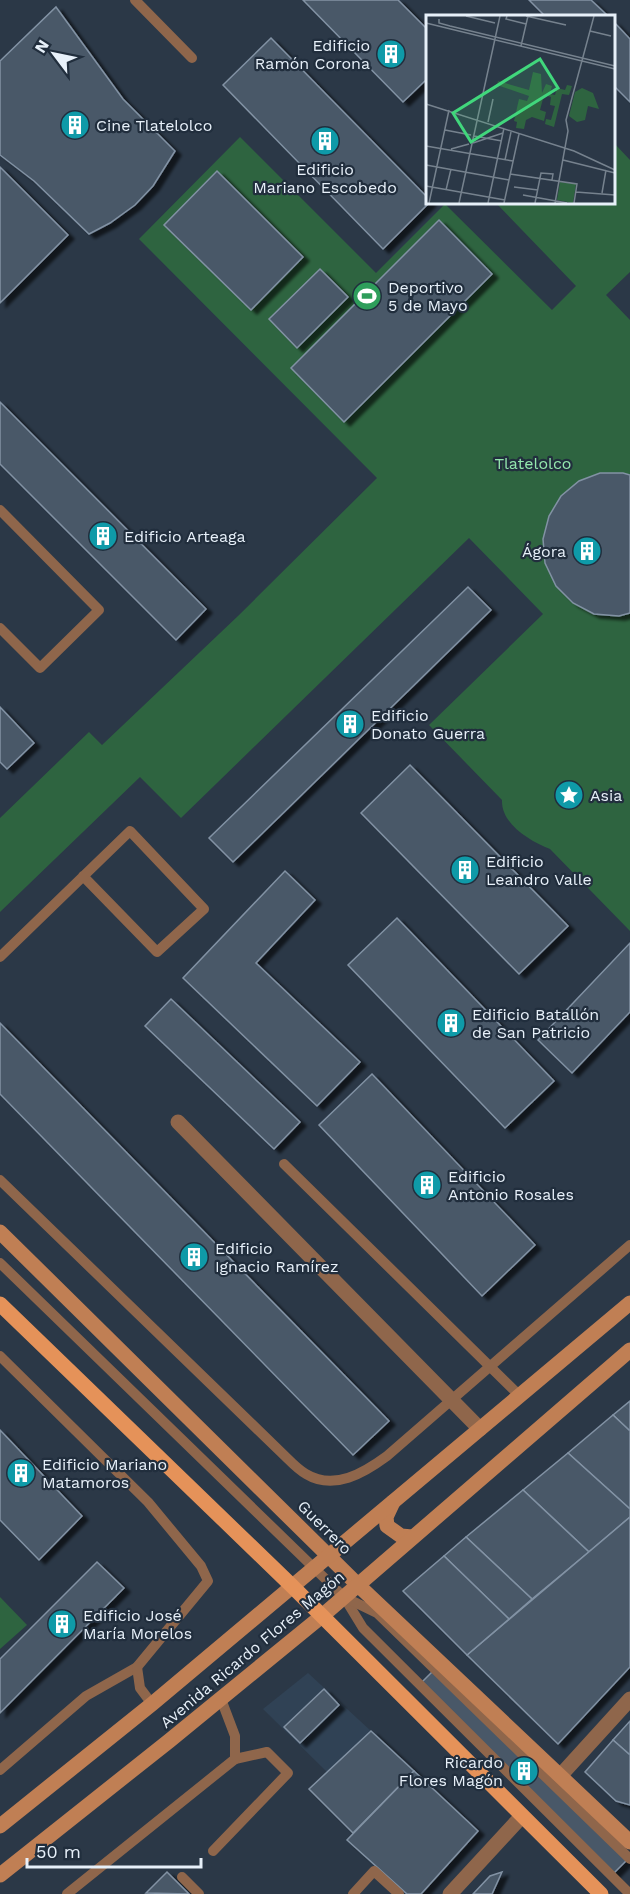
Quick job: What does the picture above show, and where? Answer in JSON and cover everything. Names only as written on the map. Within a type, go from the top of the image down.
[{"type":"main road","name":"Guerrero","points":[[0,1232],[358,1585],[630,1842]]},
{"type":"main road","name":"Avenida Ricardo Flores Magón","points":[[0,1826],[152,1704],[630,1303]]},
{"type":"main road","points":[[0,1305],[292,1586],[601,1894]]},
{"type":"main road","name":"Avenida Ricardo Flores Magón","points":[[0,1875],[322,1616],[630,1350]]},
{"type":"main road","points":[[393,1502],[386,1517],[387,1526],[401,1536],[412,1537]]},
{"type":"street","points":[[178,1122],[480,1429]]},
{"type":"street","points":[[560,1776],[630,1700]]},
{"type":"street","points":[[450,1894],[522,1816]]},
{"type":"lane","points":[[135,0],[192,58]]},
{"type":"lane","points":[[0,510],[99,610],[40,668],[0,628]]},
{"type":"lane","points":[[0,957],[83,876],[130,831],[204,909],[157,952],[83,876]]},
{"type":"lane","points":[[284,1164],[519,1395]]},
{"type":"lane","points":[[0,1180],[265,1438],[306,1475],[327,1482],[351,1478],[369,1470],[387,1456],[630,1245]]},
{"type":"lane","points":[[0,1263],[344,1597],[363,1628],[630,1894]]},
{"type":"lane","points":[[0,1356],[148,1502],[201,1566],[208,1581],[138,1667],[87,1696],[0,1770]]},
{"type":"lane","points":[[344,1597],[377,1613],[630,1859]]},
{"type":"lane","points":[[138,1667],[140,1688],[152,1704]]},
{"type":"lane","points":[[220,1699],[235,1736],[235,1759]]},
{"type":"lane","points":[[67,1894],[235,1759],[267,1752],[288,1773],[213,1851]]},
{"type":"lane","points":[[353,1894],[374,1871],[399,1894]]},
{"type":"lane","points":[[182,1877],[199,1894]]},
{"type":"shaded area","points":[[308,1673],[371,1731],[327,1772],[263,1709]]},
{"type":"green space","name":"Tlatelolco","points":[[240,137],[376,273],[445,204],[552,310],[576,286],[497,204],[615,204],[615,144],[630,160],[630,272],[606,295],[630,320],[630,931],[550,849],[526,836],[511,824],[503,809],[502,800],[429,725],[543,614],[469,538],[181,818],[140,777],[0,912],[0,818],[89,732],[102,745],[238,616],[377,478],[139,239]]},
{"type":"green space","points":[[0,1597],[27,1625],[0,1649]]},
{"type":"building","name":"Edificio Ramón Corona","points":[[303,0],[398,0],[426,28],[426,80],[403,102]]},
{"type":"building","points":[[529,0],[591,0],[607,15],[544,15]]},
{"type":"building","name":"Cine Tlatelolco","points":[[56,7],[123,99],[175,151],[153,186],[135,205],[110,223],[89,234],[34,181],[0,155],[0,61]]},
{"type":"building","points":[[615,23],[630,39],[630,102],[615,87]]},
{"type":"building","name":"Edificio Mariano Escobedo","points":[[271,38],[426,196],[426,204],[428,204],[383,249],[223,85]]},
{"type":"building","points":[[0,167],[68,235],[0,303]]},
{"type":"building","points":[[217,171],[303,257],[251,310],[164,225]]},
{"type":"building","points":[[439,220],[492,274],[344,422],[291,368]]},
{"type":"building","points":[[320,269],[348,297],[297,348],[269,319]]},
{"type":"building","name":"Edificio Arteaga","points":[[0,402],[206,609],[176,640],[0,464]]},
{"type":"building","name":"Ágora","points":[[600,473],[630,475],[630,613],[619,616],[594,614],[573,603],[556,586],[545,563],[543,539],[549,516],[561,496],[579,481]]},
{"type":"building","name":"Edificio Donato Guerra","points":[[468,587],[491,610],[233,862],[209,838]]},
{"type":"building","points":[[0,707],[34,743],[7,769],[0,762]]},
{"type":"building","name":"Edificio Leandro Valle","points":[[410,765],[568,926],[519,974],[361,813]]},
{"type":"building","points":[[285,871],[315,900],[256,963],[360,1062],[317,1106],[183,978]]},
{"type":"building","name":"Edificio Batallón de San Patricio","points":[[397,918],[554,1081],[505,1128],[348,965]]},
{"type":"building","points":[[630,943],[630,1012],[572,1073],[538,1040]]},
{"type":"building","points":[[171,999],[300,1122],[274,1149],[145,1026]]},
{"type":"building","name":"Edificio Ignacio Ramírez","points":[[0,1023],[389,1421],[353,1455],[0,1094]]},
{"type":"building","name":"Edificio Antonio Rosales","points":[[372,1074],[535,1245],[482,1296],[319,1125]]},
{"type":"building","points":[[630,1401],[630,1431],[613,1415]]},
{"type":"building","points":[[613,1415],[630,1431],[630,1509],[568,1453]]},
{"type":"building","name":"Edificio Mariano Matamoros","points":[[0,1430],[82,1516],[39,1560],[0,1520]]},
{"type":"building","points":[[568,1453],[630,1509],[630,1517],[589,1552],[523,1490]]},
{"type":"building","points":[[523,1490],[589,1552],[532,1599],[466,1537]]},
{"type":"building","points":[[630,1517],[630,1667],[558,1744],[467,1655]]},
{"type":"building","points":[[466,1537],[532,1599],[509,1619],[444,1556]]},
{"type":"building","points":[[444,1556],[509,1619],[467,1655],[403,1591]]},
{"type":"building","name":"Edificio José María Morelos","points":[[97,1562],[124,1588],[0,1713],[0,1659]]},
{"type":"building","name":"Ricardo Flores Magón","points":[[436,1668],[630,1857],[612,1875],[418,1686]]},
{"type":"building","points":[[324,1689],[339,1705],[300,1743],[284,1727]]},
{"type":"building","points":[[630,1721],[630,1755],[613,1740]]},
{"type":"building","points":[[371,1731],[414,1771],[353,1833],[309,1789]]},
{"type":"building","points":[[613,1740],[630,1755],[630,1805],[616,1801],[585,1772]]},
{"type":"building","points":[[414,1771],[478,1831],[421,1894],[407,1894],[347,1840]]},
{"type":"building","points":[[167,1872],[189,1894],[146,1893]]},
{"type":"building","points":[[502,1872],[492,1894],[473,1894],[490,1876]]},
{"type":"place","name":"Edificio Ramón Corona","points":[[391,54]]},
{"type":"place","name":"Cine Tlatelolco","points":[[75,125]]},
{"type":"place","name":"Edificio Mariano Escobedo","points":[[325,141]]},
{"type":"place","name":"Deportivo 5 de Mayo","points":[[367,296]]},
{"type":"place","name":"Edificio Arteaga","points":[[103,536]]},
{"type":"place","name":"Ágora","points":[[587,551]]},
{"type":"place","name":"Edificio Donato Guerra","points":[[350,724]]},
{"type":"place","name":"Asia","points":[[569,795]]},
{"type":"place","name":"Edificio Leandro Valle","points":[[465,870]]},
{"type":"place","name":"Edificio Batallón de San Patricio","points":[[451,1023]]},
{"type":"place","name":"Edificio Antonio Rosales","points":[[427,1185]]},
{"type":"place","name":"Edificio Ignacio Ramírez","points":[[194,1257]]},
{"type":"place","name":"Edificio Mariano Matamoros","points":[[21,1473]]},
{"type":"place","name":"Edificio José María Morelos","points":[[62,1624]]},
{"type":"place","name":"Ricardo Flores Magón","points":[[524,1771]]}]
